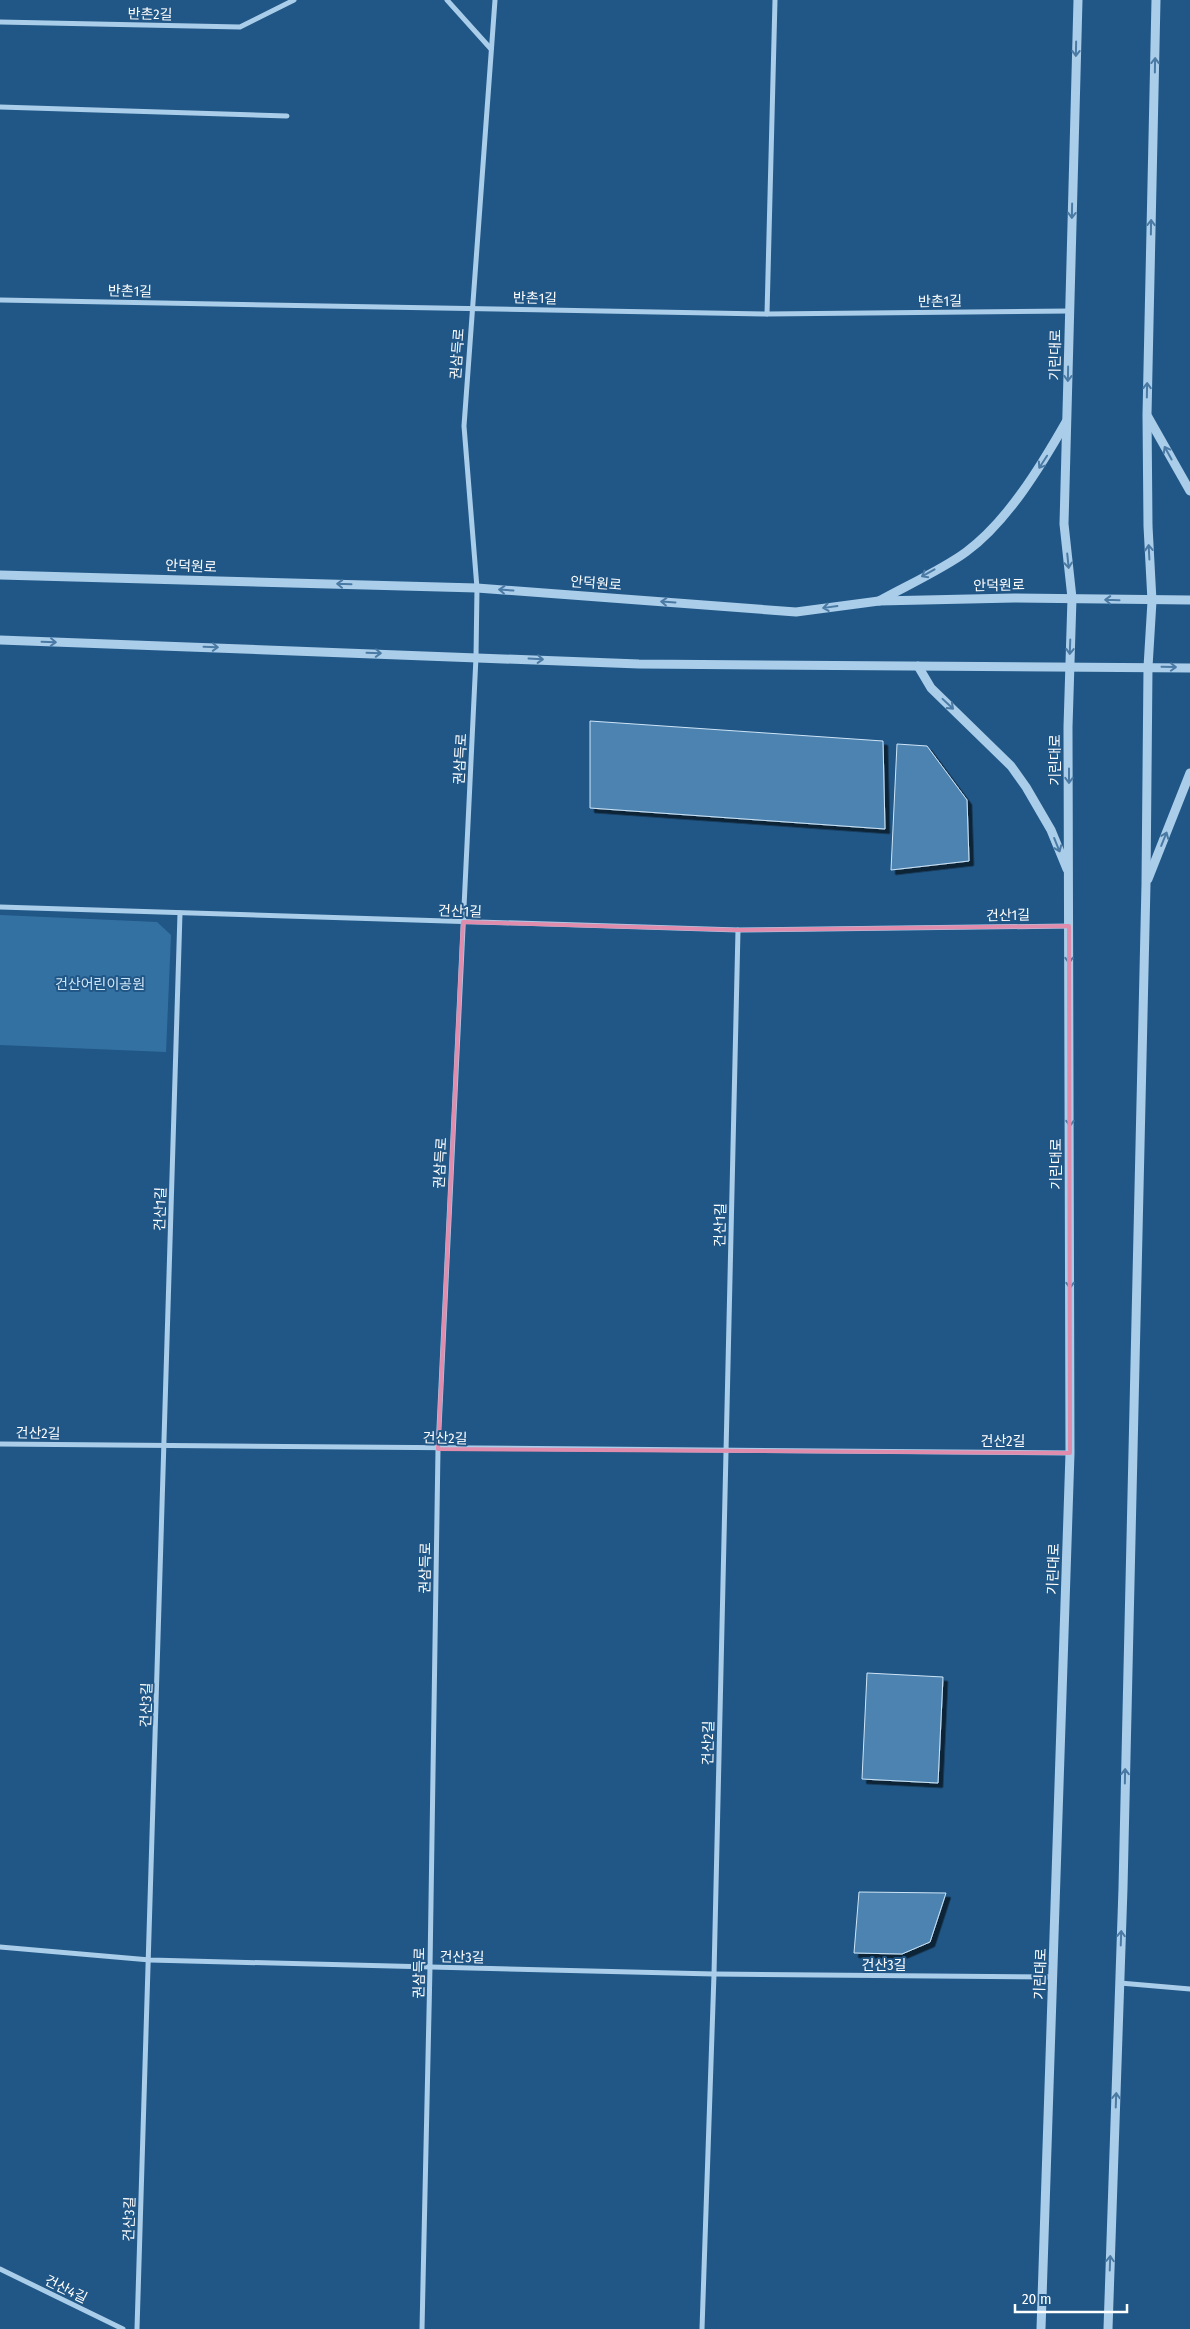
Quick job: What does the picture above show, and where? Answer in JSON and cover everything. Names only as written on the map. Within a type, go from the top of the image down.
[{"type":"street","name":"반촌2길","points":[[0,22],[240,27],[294,0]]},
{"type":"street","points":[[448,0],[491,49]]},
{"type":"street","name":"권삼득로","points":[[422,2329],[438,1449],[476,656],[477,588],[464,426],[495,0]]},
{"type":"street","points":[[767,314],[775,0]]},
{"type":"street","name":"기린대로","points":[[1041,2329],[1070,1453],[1069,875],[1072,598],[1064,524],[1078,0]]},
{"type":"street","points":[[1108,2329],[1120,1983],[1146,884],[1148,667],[1152,601],[1148,526],[1147,415],[1156,0]]},
{"type":"street","points":[[0,107],[287,116]]},
{"type":"street","name":"반촌1길","points":[[0,300],[767,314],[1070,310]]},
{"type":"street","points":[[1147,415],[1190,491]]},
{"type":"street","points":[[879,601],[966,552],[991,529],[1027,486],[1067,420]]},
{"type":"street","name":"안덕원로","points":[[0,575],[477,588],[796,612],[879,601],[1072,598],[1152,601],[1190,600]]},
{"type":"street","points":[[0,640],[476,656],[639,664],[1190,668]]},
{"type":"street","points":[[918,666],[931,688],[986,740],[1021,780],[1051,830],[1069,875]]},
{"type":"street","points":[[1146,884],[1190,772]]},
{"type":"street","name":"건산1길","points":[[0,907],[738,930],[1069,926]]},
{"type":"street","name":"건산1길","points":[[165,1445],[180,913]]},
{"type":"street","name":"건산1길","points":[[730,1280],[738,930]]},
{"type":"street","name":"건산2길","points":[[714,1974],[730,1280]]},
{"type":"street","name":"건산2길","points":[[0,1444],[1070,1453]]},
{"type":"street","name":"건산3길","points":[[137,2329],[165,1445]]},
{"type":"street","name":"건산3길","points":[[0,1947],[150,1960],[714,1974],[1054,1977]]},
{"type":"street","points":[[702,2329],[714,1974]]},
{"type":"street","points":[[1120,1983],[1190,1989]]},
{"type":"street","name":"건산4길","points":[[0,2268],[122,2329]]},
{"type":"highlighted area","points":[[463,922],[738,930],[1069,926],[1070,1453],[438,1449]]},
{"type":"green space","name":"건산어린이공원","points":[[0,915],[157,922],[171,935],[166,1052],[0,1045]]},
{"type":"building","points":[[590,721],[883,741],[885,829],[590,808]]},
{"type":"building","points":[[897,744],[927,746],[967,800],[969,861],[891,870]]},
{"type":"building","points":[[867,1673],[943,1677],[938,1783],[862,1779]]},
{"type":"building","points":[[859,1892],[946,1893],[930,1942],[902,1954],[854,1953]]}]
